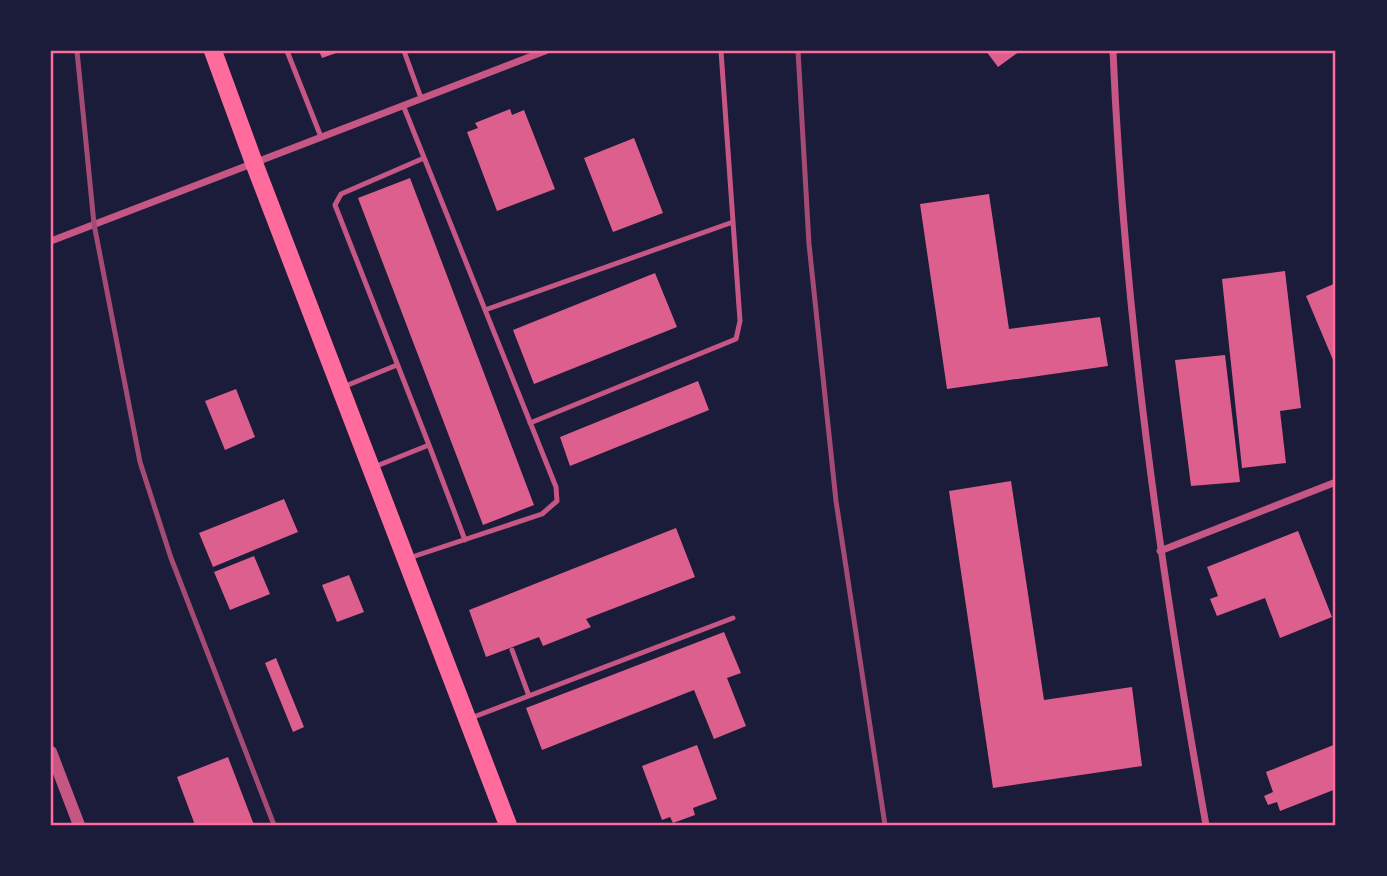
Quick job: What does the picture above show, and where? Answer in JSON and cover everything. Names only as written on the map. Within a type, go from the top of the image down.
[{"type":"main road","points":[[213,51],[508,825]]},
{"type":"street","points":[[51,241],[545,51]]},
{"type":"street","points":[[1113,51],[1132,312],[1160,551],[1206,825]]},
{"type":"street","points":[[1160,551],[1336,482]]},
{"type":"street","points":[[51,752],[79,825]]},
{"type":"lane","points":[[287,51],[321,137]]},
{"type":"lane","points":[[404,51],[421,98]]},
{"type":"lane","points":[[530,423],[736,339],[740,321],[721,51]]},
{"type":"lane","points":[[403,105],[556,487],[557,501],[542,514],[406,559]]},
{"type":"lane","points":[[424,158],[341,194],[335,205],[465,540]]},
{"type":"lane","points":[[485,310],[733,222]]},
{"type":"lane","points":[[340,389],[397,365]]},
{"type":"lane","points":[[371,469],[429,445]]},
{"type":"lane","points":[[468,719],[733,618]]},
{"type":"lane","points":[[512,650],[529,696]]},
{"type":"building","points":[[319,51],[342,51],[322,58]]},
{"type":"building","points":[[986,51],[1020,51],[998,67]]},
{"type":"building","points":[[510,109],[512,115],[524,110],[555,189],[497,211],[467,132],[478,128],[475,123]]},
{"type":"building","points":[[634,138],[663,213],[613,232],[584,158]]},
{"type":"building","points":[[410,178],[534,505],[483,525],[358,198]]},
{"type":"building","points":[[989,194],[1009,329],[1100,317],[1108,366],[947,389],[920,204]]},
{"type":"building","points":[[1285,271],[1301,408],[1280,411],[1286,463],[1242,468],[1222,279]]},
{"type":"building","points":[[655,273],[677,327],[534,384],[513,330]]},
{"type":"building","points":[[1336,283],[1336,367],[1306,296]]},
{"type":"building","points":[[1225,355],[1240,482],[1191,486],[1175,360]]},
{"type":"building","points":[[698,381],[709,410],[570,466],[560,437]]},
{"type":"building","points":[[236,389],[255,437],[225,450],[205,401]]},
{"type":"building","points":[[1011,481],[1044,700],[1132,687],[1142,766],[993,788],[949,491]]},
{"type":"building","points":[[284,499],[298,532],[213,567],[199,533]]},
{"type":"building","points":[[676,528],[695,577],[586,619],[591,627],[543,646],[539,637],[486,657],[469,610]]},
{"type":"building","points":[[1298,531],[1332,617],[1280,638],[1265,598],[1217,616],[1210,599],[1218,596],[1207,567]]},
{"type":"building","points":[[254,556],[270,594],[230,610],[214,572]]},
{"type":"building","points":[[349,575],[364,612],[337,622],[322,585]]},
{"type":"building","points":[[724,632],[741,673],[727,678],[746,726],[714,739],[694,690],[542,750],[526,708]]},
{"type":"building","points":[[276,658],[304,727],[293,732],[265,663]]},
{"type":"building","points":[[1336,744],[1336,789],[1280,811],[1277,802],[1268,805],[1264,796],[1273,792],[1266,772]]},
{"type":"building","points":[[697,745],[717,799],[693,808],[695,815],[673,823],[670,817],[662,820],[642,766]]},
{"type":"building","points":[[228,757],[254,825],[195,825],[177,777]]},
{"type":"railway","points":[[77,51],[94,224],[140,462],[171,558],[274,825]]},
{"type":"railway","points":[[798,51],[809,244],[836,501],[885,825]]}]
